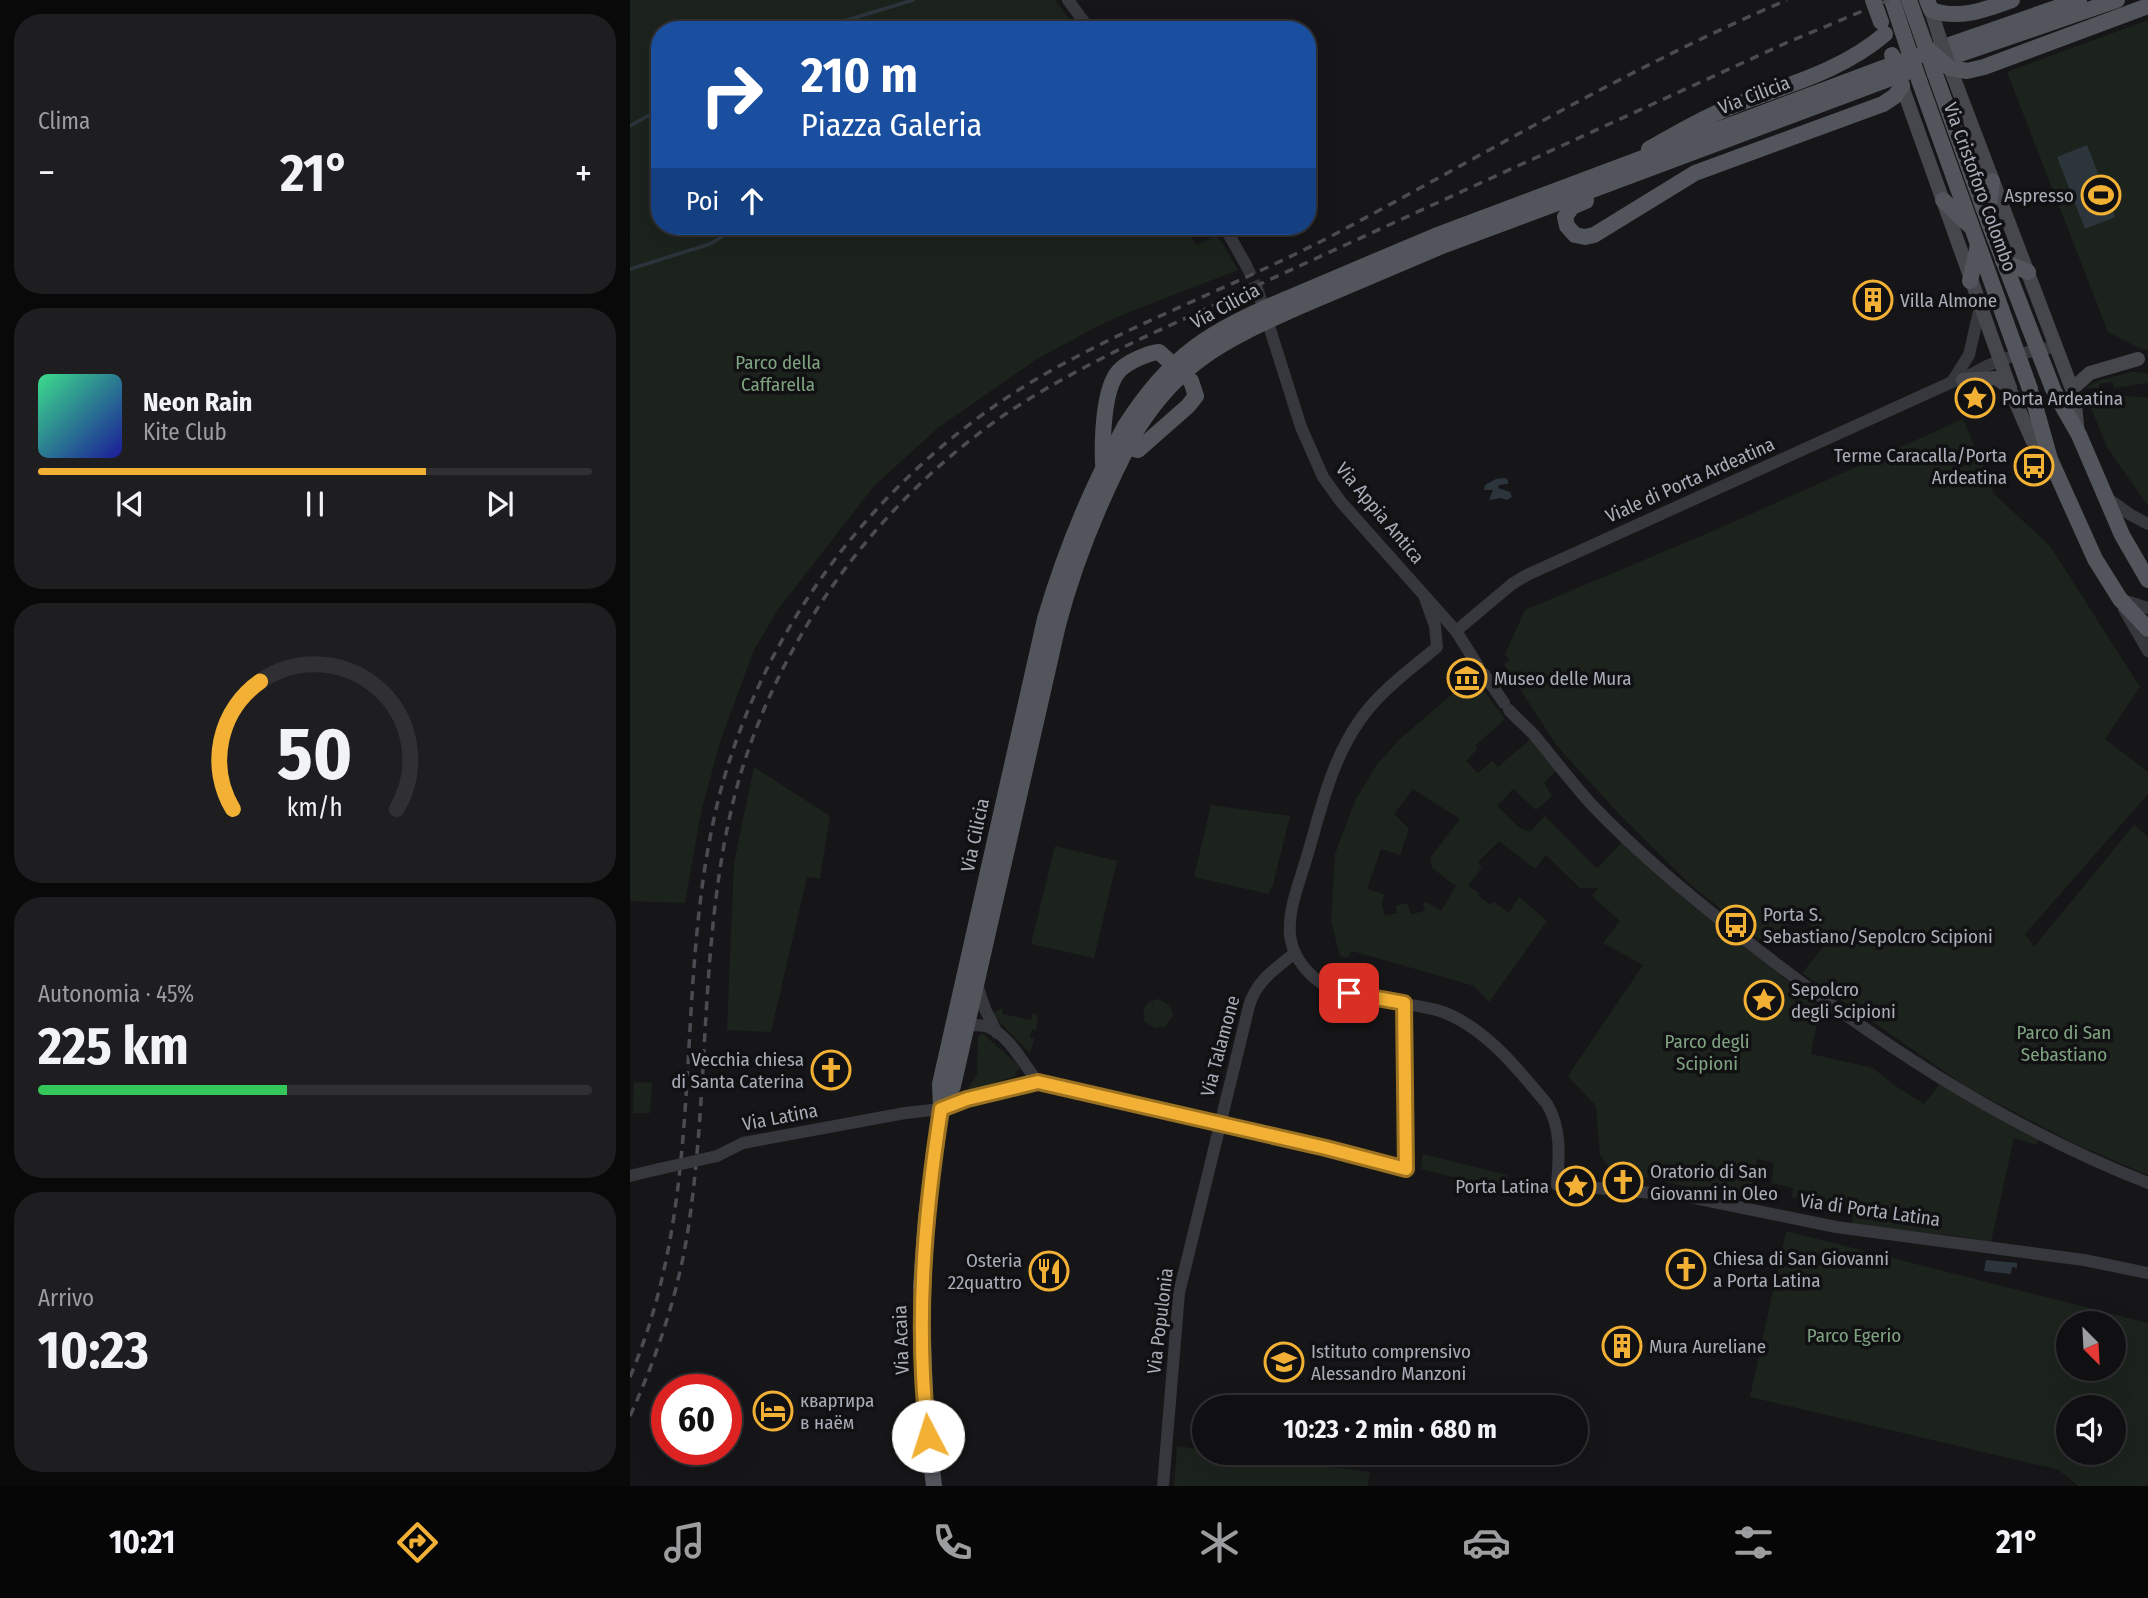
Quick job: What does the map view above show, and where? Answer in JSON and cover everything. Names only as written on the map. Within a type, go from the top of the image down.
[{"type":"main road","name":"Via Cristoforo Colombo","points":[[1873,0],[1883,28],[1891,72],[1942,200],[2011,391],[2032,440],[2050,459]]},
{"type":"main road","name":"Via Cristoforo Colombo","points":[[1892,0],[1907,9],[1930,42],[1992,181],[2073,393],[2078,435]]},
{"type":"main road","points":[[1929,5],[1961,15],[2012,0]]},
{"type":"main road","points":[[1891,72],[2080,0]]},
{"type":"main road","points":[[1891,72],[2118,0]]},
{"type":"main road","name":"Via Cristoforo Colombo","points":[[1929,5],[1930,42]]},
{"type":"main road","points":[[1942,71],[1967,71],[1984,67],[2148,6]]},
{"type":"main road","name":"Via Cristoforo Colombo","points":[[1907,9],[1908,48],[1971,228],[2019,354],[2050,459],[2095,559],[2120,599],[2148,629]]},
{"type":"main road","points":[[1599,175],[1721,111],[1850,60],[1883,28]]},
{"type":"main road","name":"Via Cristoforo Colombo","points":[[1942,71],[1988,221],[2037,350],[2122,535],[2148,580]]},
{"type":"main road","points":[[1685,156],[1657,173],[1573,208],[1565,217],[1567,226],[1572,233],[1580,237],[1594,236],[1689,176],[1883,104],[1895,96],[1891,72]]},
{"type":"main road","name":"Via Cilicia","points":[[960,1032],[971,954],[1045,618],[1064,558],[1103,466],[1130,428],[1156,382],[1188,351],[1223,328],[1685,156],[1891,72]]},
{"type":"main road","name":"Via Cilicia","points":[[1290,304],[1435,236],[1891,72]]},
{"type":"main road","points":[[1988,221],[1992,181]]},
{"type":"main road","points":[[1942,200],[1971,228]]},
{"type":"main road","points":[[1970,281],[1978,245]]},
{"type":"main road","points":[[2003,261],[2028,271]]},
{"type":"main road","points":[[1103,466],[1103,434],[1114,378],[1124,367],[1153,353],[1162,353],[1191,381],[1196,391],[1195,399],[1138,450],[1127,447]]},
{"type":"main road","points":[[2073,393],[2090,373],[2138,359]]},
{"type":"main road","points":[[1958,381],[1996,378],[2011,391]]},
{"type":"main road","name":"Via Cilicia","points":[[960,1032],[977,977],[1071,576],[1099,502],[1127,447],[1130,428]]},
{"type":"main road","name":"Via Acaia","points":[[934,1486],[926,1418],[921,1286],[926,1217],[941,1109],[940,1084],[960,1032]]},
{"type":"street","points":[[1068,0],[1083,21]]},
{"type":"street","points":[[1229,235],[1246,265]]},
{"type":"street","name":"Via Appia Antica","points":[[1257,288],[1301,427],[1323,477],[1341,502],[1456,631],[1507,706],[1592,805],[1650,862],[1696,902],[1833,1006],[1962,1093],[1994,1111],[2066,1147],[2148,1183]]},
{"type":"street","points":[[1958,381],[1969,355],[1980,307]]},
{"type":"street","name":"Viale di Porta Ardeatina","points":[[1456,631],[1512,584],[1527,575],[2000,361],[2019,354],[2056,347]]},
{"type":"street","points":[[2104,495],[2148,524]]},
{"type":"street","points":[[960,1032],[987,1026],[1019,1054],[1038,1082],[1406,1169],[1404,1003],[1329,987],[1315,978],[1295,953],[1290,933],[1292,906],[1340,754],[1359,720],[1374,702],[1437,647],[1435,626],[1425,598]]},
{"type":"street","points":[[2120,599],[2148,608]]},
{"type":"street","points":[[2120,599],[2148,651]]},
{"type":"street","name":"Via Talamone","points":[[1221,1124],[1252,995],[1264,978],[1295,953]]},
{"type":"street","points":[[977,977],[979,995],[997,1033]]},
{"type":"street","name":"Via di Porta Latina","points":[[1404,1003],[1446,1013],[1477,1032],[1547,1104],[1554,1116],[1559,1143],[1557,1185],[1685,1196],[1836,1227],[2043,1254],[2148,1273]]},
{"type":"street","name":"Via Latina","points":[[630,1176],[717,1156],[743,1143],[905,1112],[941,1109],[967,1099],[1038,1082]]},
{"type":"street","name":"Via Populonia","points":[[1163,1486],[1178,1293],[1221,1124]]},
{"type":"green space","name":"Parco della Caffarella","points":[[630,0],[1055,0],[1070,21],[651,21],[651,235],[1190,235],[1197,245],[1215,236],[1222,242],[1238,270],[1098,326],[1037,359],[939,427],[874,486],[779,608],[754,650],[720,742],[701,812],[685,903],[630,901]]},
{"type":"green space","name":"Aspresso","points":[[2148,20],[2148,350],[2108,332],[2007,72]]},
{"type":"green space","points":[[2132,372],[2148,373],[2148,383],[2114,388],[2112,382],[2099,384],[2099,388],[2084,388],[2100,380]]},
{"type":"green space","points":[[2086,396],[2148,398],[2148,506],[2107,447]]},
{"type":"green space","name":"Parco di San Sebastiano","points":[[1963,419],[1994,494],[2050,546],[2140,687],[2105,739],[2148,772],[2148,794],[2025,934],[2034,947],[2134,825],[2148,837],[2148,1175],[2073,1143],[1967,1087],[1802,973],[1829,940],[1797,915],[1769,947],[1692,886],[1621,816],[1557,746],[1504,664],[1510,660],[1505,654],[1525,610],[1713,531]]},
{"type":"green space","name":"Parco degli Scipioni","points":[[1481,687],[1505,719],[1476,745],[1477,749],[1466,761],[1478,773],[1492,761],[1498,767],[1532,738],[1558,768],[1544,783],[1552,796],[1536,810],[1513,789],[1497,806],[1520,828],[1530,832],[1545,816],[1597,869],[1622,842],[1687,901],[1820,1007],[1811,1054],[1873,1068],[1924,1104],[1940,1084],[2038,1140],[2037,1145],[2014,1138],[1991,1242],[1852,1224],[1854,1207],[1792,1197],[1793,1188],[1771,1183],[1774,1163],[1757,1159],[1749,1200],[1611,1170],[1600,1155],[1596,1106],[1568,1076],[1643,965],[1603,943],[1620,921],[1592,896],[1598,888],[1580,888],[1546,855],[1535,869],[1499,841],[1478,862],[1482,867],[1468,886],[1491,905],[1494,902],[1509,913],[1519,897],[1547,921],[1489,1002],[1474,986],[1351,951],[1348,958],[1340,956],[1331,921],[1335,854],[1355,801],[1377,764],[1400,739],[1456,691],[1462,696]],"holes":[[[1413,789],[1460,819],[1430,858],[1432,868],[1456,886],[1441,911],[1426,902],[1423,904],[1425,911],[1411,914],[1407,903],[1396,906],[1397,913],[1385,916],[1382,905],[1384,894],[1367,889],[1381,849],[1400,855],[1409,829],[1394,814]]]},
{"type":"green space","points":[[754,767],[830,816],[820,879],[807,877],[771,1032],[727,1030],[734,863]]},
{"type":"green space","points":[[1211,805],[1290,816],[1269,894],[1194,877]]},
{"type":"green space","points":[[1055,846],[1117,861],[1094,958],[1031,944]]},
{"type":"green space","points":[[1159,999],[1171,1006],[1163,1011],[1171,1007],[1173,1015],[1165,1027],[1155,1028],[1145,1022],[1144,1011],[1150,1001],[1155,1009],[1151,1001]]},
{"type":"green space","points":[[1003,1007],[1002,1014],[1031,1020],[1033,1013],[1038,1016],[1036,1030],[1032,1029],[1030,1037],[1034,1039],[1030,1053],[992,1014]]},
{"type":"green space","points":[[982,1033],[1019,1068],[1015,1076],[969,1091],[968,1088],[977,1074],[978,1037]]},
{"type":"green space","points":[[634,1082],[652,1083],[650,1113],[633,1113]]},
{"type":"green space","points":[[1423,1154],[1507,1175],[1509,1182],[1504,1190],[1421,1169]]},
{"type":"green space","name":"Parco Egerio","points":[[1786,1231],[2101,1311],[2056,1311],[2056,1381],[2126,1381],[2126,1317],[2148,1323],[2148,1486],[2078,1486],[2059,1470],[1750,1397]]},
{"type":"green space","points":[[1278,1349],[1293,1350],[1292,1379],[1277,1378]]},
{"type":"green space","points":[[1177,1446],[1192,1448],[1192,1465],[1316,1465],[1370,1472],[1368,1486],[1174,1486]]},
{"type":"shaded area","points":[[2087,145],[2115,217],[2085,229],[2057,157]]},
{"type":"shaded area","points":[[1505,478],[1508,484],[1499,485],[1498,488],[1510,492],[1512,497],[1507,500],[1489,500],[1493,490],[1484,490],[1485,485]]},
{"type":"shaded area","points":[[1986,1260],[2017,1263],[2017,1268],[2012,1267],[2011,1274],[1984,1271]]},
{"type":"waterway","points":[[844,21],[913,0]]},
{"type":"waterway","points":[[630,126],[651,114]]},
{"type":"waterway","points":[[630,269],[710,244],[724,235]]},
{"type":"tunnel","points":[[1246,265],[1257,288]]},
{"type":"railway","points":[[630,1377],[655,1305],[671,1233],[681,1160],[696,940],[705,866],[720,793],[741,728],[768,666],[802,607],[841,552],[885,500],[934,453],[988,411],[1045,374],[1117,336],[1303,251],[1560,111],[1672,53],[1787,0]]},
{"type":"railway","points":[[630,1416],[668,1318],[686,1242],[697,1151],[714,911],[724,843],[740,776],[759,721],[811,618],[880,525],[920,484],[964,445],[1010,411],[1089,365],[1138,340],[1786,43],[1889,0]]},
{"type":"place","name":"Aspresso","points":[[2101,195]]},
{"type":"place","name":"Villa Almone","points":[[1873,300]]},
{"type":"place","name":"Porta Ardeatina","points":[[1975,398]]},
{"type":"place","name":"Terme Caracalla/Porta Ardeatina","points":[[2034,466]]},
{"type":"place","name":"Museo delle Mura","points":[[1467,678]]},
{"type":"place","name":"Porta S. Sebastiano/Sepolcro Scipioni","points":[[1736,925]]},
{"type":"place","name":"Sepolcro degli Scipioni","points":[[1764,1000]]},
{"type":"place","name":"Vecchia chiesa di Santa Caterina","points":[[831,1070]]},
{"type":"place","name":"Oratorio di San Giovanni in Oleo","points":[[1623,1182]]},
{"type":"place","name":"Porta Latina","points":[[1576,1186]]},
{"type":"place","name":"Chiesa di San Giovanni a Porta Latina","points":[[1686,1269]]},
{"type":"place","name":"Osteria 22quattro","points":[[1049,1271]]},
{"type":"place","name":"Mura Aureliane","points":[[1622,1346]]},
{"type":"place","name":"Istituto comprensivo Alessandro Manzoni","points":[[1284,1362]]},
{"type":"place","name":"квартира в наём","points":[[773,1411]]},
{"type":"route","points":[[928,1436],[921,1286],[926,1217],[941,1109],[967,1099],[1038,1082],[1406,1169],[1404,1003],[1349,993]]}]
